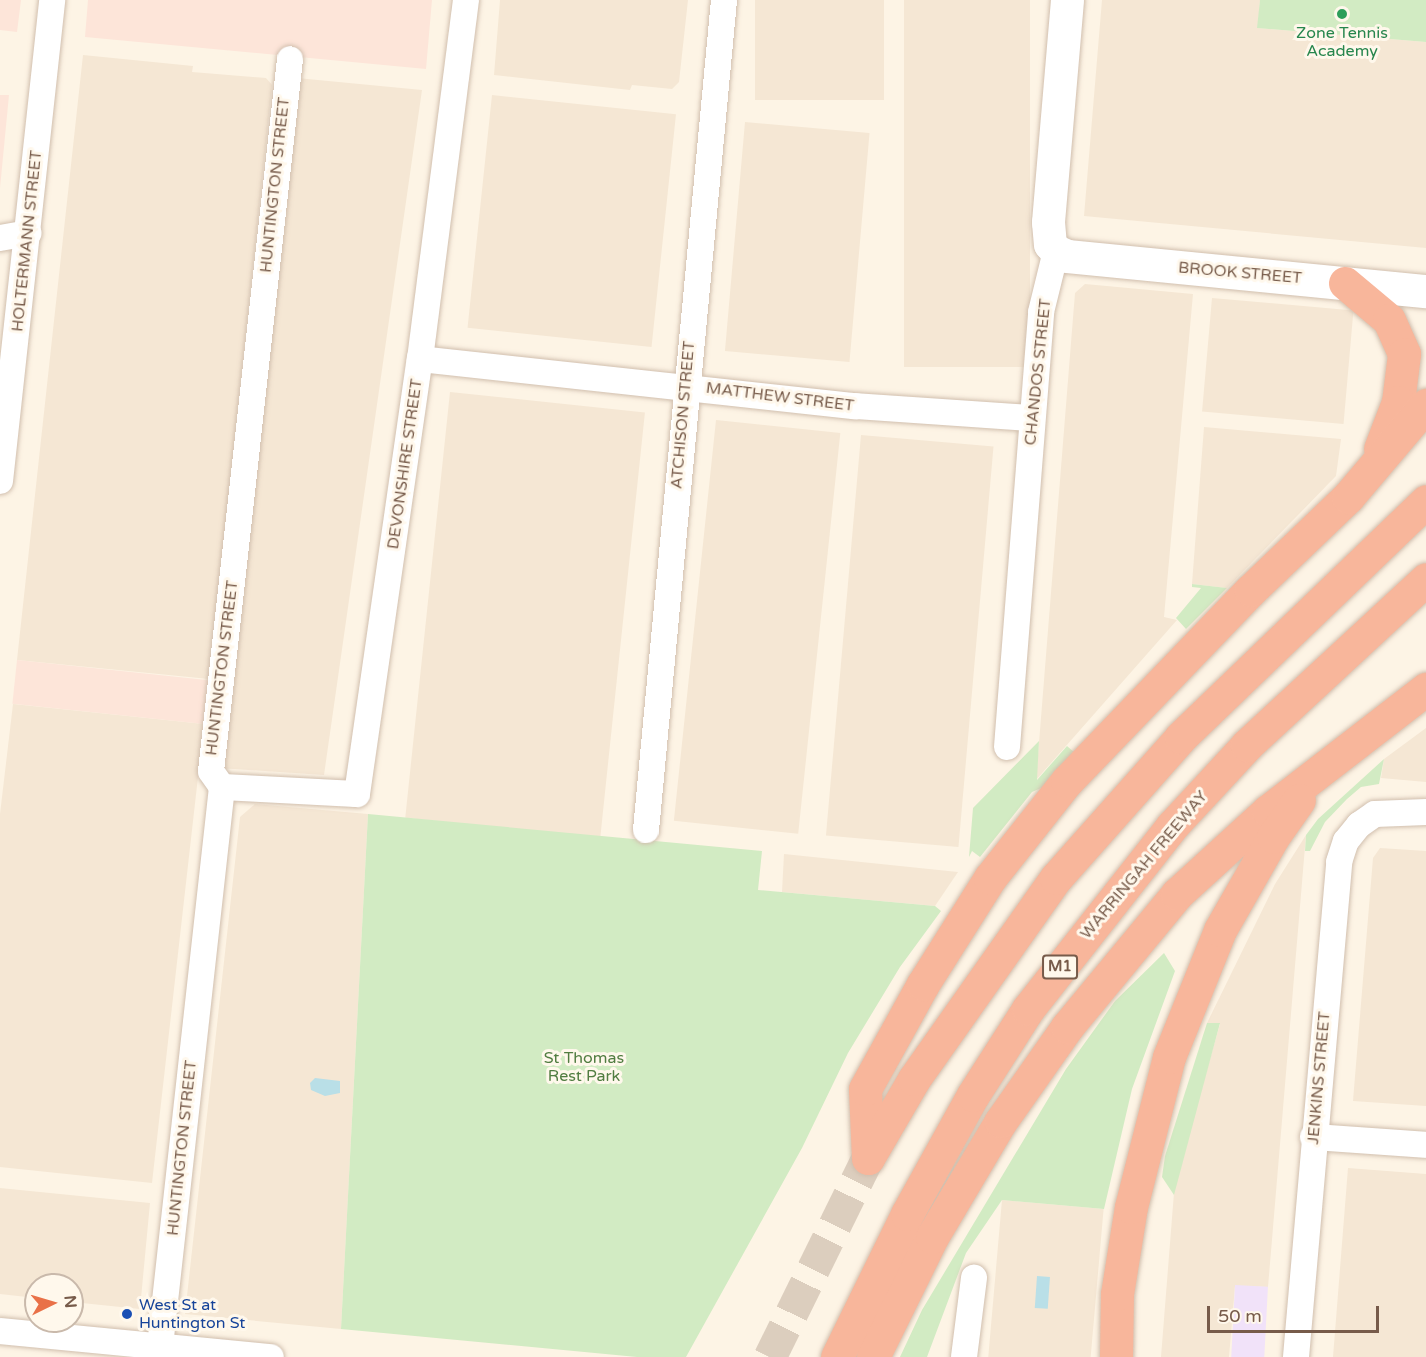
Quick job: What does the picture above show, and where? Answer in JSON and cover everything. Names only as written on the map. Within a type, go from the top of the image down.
[{"type":"highway","points":[[1345,283],[1389,320],[1404,354],[1398,402],[1370,472]]},
{"type":"highway","points":[[1426,405],[1370,472],[1159,683],[1067,781],[990,878],[923,984],[865,1089],[868,1158],[927,1060],[1056,878],[1181,736],[1426,501]]},
{"type":"highway","name":"WARRINGAH FREEWAY","points":[[837,1357],[907,1214],[973,1095],[1048,982],[1172,826],[1247,745],[1426,579]]},
{"type":"highway","points":[[873,1357],[958,1190],[1067,1027],[1177,894],[1268,811],[1426,689]]},
{"type":"highway","points":[[1116,1357],[1117,1294],[1131,1206],[1152,1112],[1185,1010],[1220,930],[1273,837],[1294,805],[1350,746]]},
{"type":"main road","name":"CHANDOS STREET","points":[[1056,251],[1050,244],[1048,222],[1067,0]]},
{"type":"main road","name":"BROOK STREET","points":[[1056,251],[1067,256],[1426,291]]},
{"type":"street","name":"HOLTERMANN STREET","points":[[0,482],[29,233],[52,0]]},
{"type":"street","name":"DEVONSHIRE STREET","points":[[222,787],[357,794],[420,359],[466,0]]},
{"type":"street","name":"ATCHISON STREET","points":[[646,830],[724,0]]},
{"type":"street","name":"HUNTINGTON STREET","points":[[160,1346],[222,787],[211,771],[290,59]]},
{"type":"street","points":[[0,238],[29,233]]},
{"type":"street","name":"CHANDOS STREET","points":[[1007,747],[1041,312],[1056,251]]},
{"type":"street","name":"MATTHEW STREET","points":[[420,359],[855,406],[1032,418]]},
{"type":"street","name":"JENKINS STREET","points":[[1296,1357],[1313,1137],[1339,862],[1346,841],[1359,825],[1375,814],[1426,812]]},
{"type":"street","points":[[1313,1137],[1426,1145]]},
{"type":"street","points":[[964,1357],[974,1278]]},
{"type":"street","points":[[0,1331],[271,1357]]},
{"type":"shaded area","points":[[0,0],[21,0],[17,32],[0,30]]},
{"type":"shaded area","points":[[88,0],[432,0],[426,69],[85,37]]},
{"type":"shaded area","points":[[500,0],[688,0],[679,82],[672,89],[632,85],[630,90],[494,75]]},
{"type":"shaded area","points":[[755,0],[884,0],[884,100],[755,100]]},
{"type":"shaded area","points":[[904,0],[1030,0],[1030,367],[904,367]]},
{"type":"shaded area","points":[[1102,0],[1260,0],[1258,28],[1426,42],[1426,248],[1084,216]]},
{"type":"shaded area","points":[[83,55],[193,66],[192,72],[266,78],[272,85],[209,679],[17,660]]},
{"type":"shaded area","points":[[297,78],[422,90],[324,775],[219,768]]},
{"type":"shaded area","points":[[0,95],[9,95],[0,188]]},
{"type":"shaded area","points":[[492,95],[676,114],[652,347],[468,328]]},
{"type":"shaded area","points":[[745,122],[870,133],[849,362],[725,351]]},
{"type":"shaded area","points":[[1085,284],[1193,294],[1164,617],[1177,620],[1036,780],[1075,293]]},
{"type":"shaded area","points":[[1212,298],[1353,310],[1344,424],[1202,412]]},
{"type":"shaded area","points":[[450,392],[645,412],[600,838],[405,818]]},
{"type":"shaded area","points":[[716,420],[840,433],[798,834],[674,821]]},
{"type":"shaded area","points":[[1204,427],[1341,439],[1336,476],[1227,588],[1192,584]]},
{"type":"shaded area","points":[[861,435],[993,447],[958,847],[826,835]]},
{"type":"shaded area","points":[[17,660],[209,680],[204,724],[12,704]]},
{"type":"shaded area","points":[[13,704],[204,724],[152,1183],[0,1167],[0,814]]},
{"type":"shaded area","points":[[1426,728],[1426,782],[1381,778],[1384,759]]},
{"type":"shaded area","points":[[255,804],[368,814],[341,1329],[185,1314],[240,817]]},
{"type":"shaded area","points":[[1306,835],[1268,1287],[1235,1286],[1229,1357],[1161,1357],[1175,1180],[1220,1024],[1207,1023],[1275,884]]},
{"type":"shaded area","points":[[1380,848],[1426,851],[1426,1106],[1353,1101],[1373,858]]},
{"type":"shaded area","points":[[784,854],[958,872],[935,906],[782,892]]},
{"type":"shaded area","points":[[1348,1168],[1426,1174],[1426,1357],[1333,1357]]},
{"type":"shaded area","points":[[0,1188],[150,1203],[140,1309],[84,1303],[84,1273],[24,1273],[24,1297],[0,1294]]},
{"type":"shaded area","points":[[1002,1200],[1104,1209],[1091,1357],[988,1357]]},
{"type":"shaded area","points":[[1235,1285],[1268,1287],[1264,1357],[1231,1357]]},
{"type":"green space","name":"Zone Tennis Academy","points":[[1260,0],[1426,0],[1426,42],[1257,28]]},
{"type":"green space","points":[[1192,584],[1227,588],[1186,629],[1176,618],[1201,588],[1192,587]]},
{"type":"green space","points":[[1039,741],[1037,780],[1067,746],[1075,753],[1046,786],[1032,792],[980,857],[972,851],[969,857],[973,808]]},
{"type":"green space","points":[[1384,759],[1379,784],[1361,787],[1347,799],[1325,822],[1310,851],[1305,851],[1306,835],[1318,819]]},
{"type":"green space","name":"St Thomas Rest Park","points":[[368,814],[762,851],[758,890],[935,906],[941,911],[900,967],[848,1053],[802,1148],[686,1357],[637,1357],[341,1329]]},
{"type":"green space","points":[[1164,953],[1175,971],[1132,1089],[1104,1209],[1002,1200],[966,1253],[927,1357],[900,1357],[922,1310],[1066,1069],[1115,1001]]},
{"type":"green space","points":[[1207,1023],[1220,1023],[1174,1195],[1162,1177],[1165,1156]]},
{"type":"water","points":[[315,1078],[340,1081],[340,1093],[325,1096],[311,1090],[310,1083]]},
{"type":"water","points":[[1037,1276],[1050,1277],[1048,1309],[1035,1308]]},
{"type":"tunnel","points":[[770,1357],[868,1158]]},
{"type":"place","name":"Zone Tennis Academy","points":[[1342,14]]},
{"type":"place","name":"West St at Huntington St","points":[[127,1314]]}]
